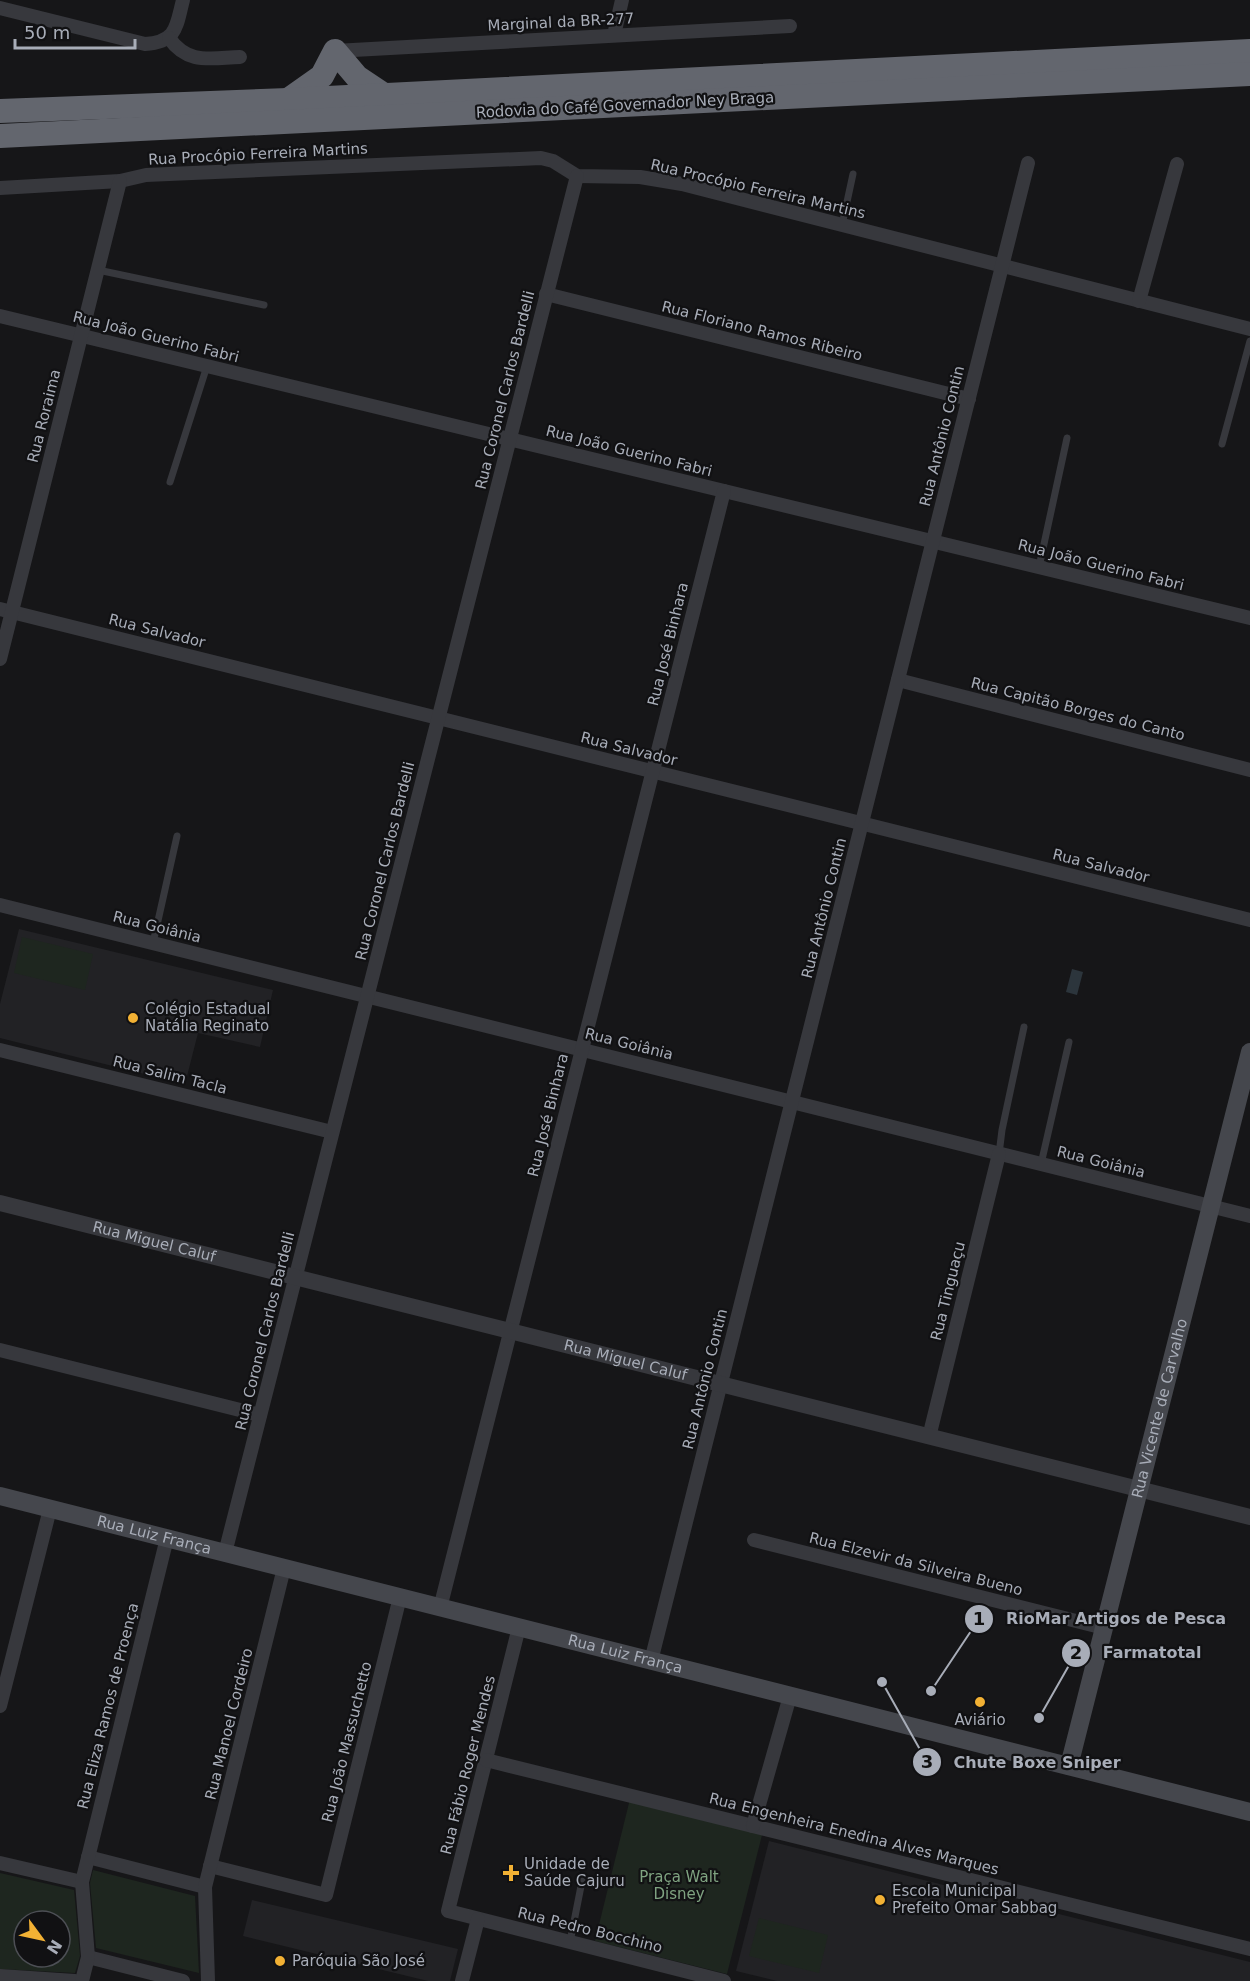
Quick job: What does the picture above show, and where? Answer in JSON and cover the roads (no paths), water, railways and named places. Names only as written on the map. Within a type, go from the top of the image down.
[{"type":"highway","points":[[288,100],[322,76],[335,51],[357,77],[384,94]]},
{"type":"highway","name":"Rodovia do Café Governador Ney Braga","points":[[0,111],[288,100],[1250,51]]},
{"type":"highway","name":"Rodovia do Café Governador Ney Braga","points":[[0,136],[1250,74]]},
{"type":"main road","name":"Rua Vicente de Carvalho","points":[[1069,1766],[1250,1052]]},
{"type":"main road","name":"Rua Luiz França","points":[[0,1496],[1250,1812]]},
{"type":"street","points":[[0,8],[145,44],[159,43],[169,38],[175,31],[183,0]]},
{"type":"street","points":[[614,36],[622,0]]},
{"type":"street","name":"Marginal da BR-277","points":[[335,51],[790,26]]},
{"type":"street","points":[[169,38],[183,54],[192,57],[240,57]]},
{"type":"street","name":"Rua Procópio Ferreira Martins","points":[[0,188],[120,181],[146,176],[541,158],[553,161],[577,176],[640,177],[662,180],[1250,329]]},
{"type":"street","name":"Rua Antônio Contin","points":[[651,1661],[1028,163]]},
{"type":"street","points":[[1139,301],[1177,164]]},
{"type":"street","name":"Rua Coronel Carlos Bardelli","points":[[225,1553],[577,176]]},
{"type":"street","name":"Rua Roraima","points":[[0,659],[6,610],[81,336],[120,181]]},
{"type":"street","name":"Rua Floriano Ramos Ribeiro","points":[[546,294],[969,399]]},
{"type":"street","name":"Rua João Guerino Fabri","points":[[0,316],[1250,618]]},
{"type":"street","name":"Rua José Binhara","points":[[440,1608],[724,491]]},
{"type":"street","name":"Rua Salvador","points":[[6,610],[1250,920]]},
{"type":"street","name":"Rua Capitão Borges do Canto","points":[[898,680],[1250,770]]},
{"type":"street","name":"Rua Goiânia","points":[[0,904],[1250,1216]]},
{"type":"street","name":"Rua Salim Tacla","points":[[0,1050],[332,1132]]},
{"type":"street","name":"Rua Tinguaçu","points":[[929,1437],[999,1154]]},
{"type":"street","name":"Rua Miguel Caluf","points":[[0,1203],[1250,1517]]},
{"type":"street","points":[[0,1350],[260,1415]]},
{"type":"street","points":[[0,1706],[50,1509]]},
{"type":"street","name":"Rua Eliza Ramos de Proença","points":[[82,1981],[88,1957],[82,1882],[167,1538]]},
{"type":"street","name":"Rua Elzevir da Silveira Bueno","points":[[754,1540],[1104,1628]]},
{"type":"street","name":"Rua Manoel Cordeiro","points":[[208,1981],[205,1887],[284,1568]]},
{"type":"street","name":"Rua João Massuchetto","points":[[210,1866],[326,1895],[400,1597]]},
{"type":"street","name":"Rua Fábio Roger Mendes","points":[[448,1911],[519,1627]]},
{"type":"street","points":[[753,1826],[790,1696]]},
{"type":"street","name":"Rua Engenheira Enedina Alves Marques","points":[[486,1760],[1250,1949]]},
{"type":"street","points":[[88,1857],[205,1887]]},
{"type":"street","points":[[0,1863],[82,1882]]},
{"type":"street","name":"Rua Pedro Bocchino","points":[[448,1911],[720,1980]]},
{"type":"street","points":[[462,1981],[478,1919]]},
{"type":"street","points":[[88,1957],[183,1981]]},
{"type":"street","points":[[0,1976],[75,1981]]},
{"type":"lane","points":[[842,225],[853,174]]},
{"type":"lane","points":[[98,270],[264,305]]},
{"type":"lane","points":[[1222,444],[1250,341]]},
{"type":"lane","points":[[170,482],[207,366]]},
{"type":"lane","points":[[1039,567],[1067,438]]},
{"type":"lane","points":[[153,943],[177,836]]},
{"type":"lane","points":[[999,1154],[1024,1027]]},
{"type":"lane","points":[[1041,1164],[1069,1042]]},
{"type":"lane","points":[[570,1942],[582,1881]]},
{"type":"place","name":"Colégio Estadual Natália Reginato","points":[[133,1018]]},
{"type":"place","name":"Chute Boxe Sniper","points":[[882,1682]]},
{"type":"place","name":"RioMar Artigos de Pesca","points":[[931,1691]]},
{"type":"place","name":"Aviário","points":[[980,1702]]},
{"type":"place","name":"Farmatotal","points":[[1039,1718]]},
{"type":"place","name":"Unidade de Saúde Cajuru","points":[[511,1873]]},
{"type":"place","name":"Escola Municipal Prefeito Omar Sabbag","points":[[880,1900]]},
{"type":"place","name":"Paróquia São José","points":[[280,1961]]},
{"type":"park label","name":"Praça Walt Disney","points":[[679,1886]]}]
